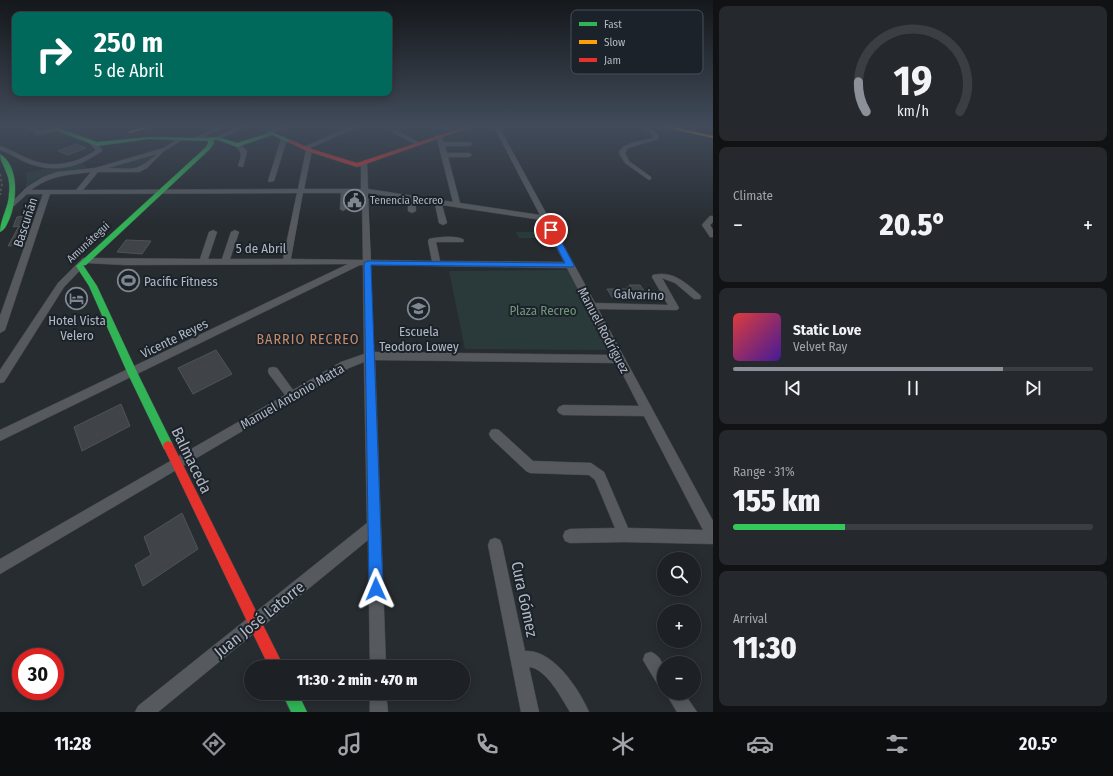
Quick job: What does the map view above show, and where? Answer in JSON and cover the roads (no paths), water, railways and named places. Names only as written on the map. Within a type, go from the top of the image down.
[{"type":"street","points":[[0,230],[9,215],[12,205],[10,176],[7,166],[2,158]]},
{"type":"street","points":[[24,158],[30,162],[47,167],[82,161],[87,158]]},
{"type":"street","points":[[78,191],[96,170],[135,158]]},
{"type":"street","points":[[12,205],[33,184],[51,176],[96,170],[140,170],[155,158]]},
{"type":"street","name":"Amunátegui","points":[[0,379],[61,285],[197,158]]},
{"type":"street","points":[[240,166],[243,158]]},
{"type":"street","points":[[271,182],[279,158]]},
{"type":"street","points":[[286,261],[305,158]]},
{"type":"street","points":[[334,158],[353,165],[378,158]]},
{"type":"street","points":[[445,158],[457,205]]},
{"type":"street","name":"Manuel Rodríguez","points":[[514,158],[713,536]]},
{"type":"street","points":[[625,158],[627,162],[649,178]]},
{"type":"street","points":[[364,163],[365,192],[363,263],[370,356],[378,660]]},
{"type":"street","name":"Bascuñán","points":[[0,330],[46,194],[49,191]]},
{"type":"street","points":[[26,192],[365,192],[545,218]]},
{"type":"street","points":[[343,209],[344,192]]},
{"type":"street","points":[[411,198],[412,211]]},
{"type":"street","points":[[438,202],[443,223]]},
{"type":"street","points":[[713,218],[706,225],[713,235]]},
{"type":"street","points":[[203,261],[213,232]]},
{"type":"street","points":[[225,261],[235,232]]},
{"type":"street","points":[[437,264],[432,241],[460,240]]},
{"type":"street","name":"5 de Abril","points":[[83,263],[286,261],[570,265]]},
{"type":"street","name":"Balmaceda","points":[[83,263],[132,372],[274,660]]},
{"type":"street","name":"Vicente Reyes","points":[[0,436],[363,263]]},
{"type":"street","name":"Galvarino","points":[[591,306],[674,308],[656,276],[660,275],[668,276],[677,280],[696,297]]},
{"type":"street","name":"Manuel Antonio Matta","points":[[0,568],[345,365],[370,356],[620,359]]},
{"type":"street","points":[[273,371],[292,396]]},
{"type":"street","points":[[563,410],[647,410]]},
{"type":"street","points":[[496,434],[530,467],[591,468],[596,471],[600,476],[624,535]]},
{"type":"street","name":"Juan José Latorre","points":[[144,712],[256,623],[374,526]]},
{"type":"street","points":[[570,536],[713,536]]},
{"type":"street","name":"Cura Gómez","points":[[495,545],[519,660]]},
{"type":"street","points":[[530,712],[519,660],[534,660],[548,668],[568,692],[580,712]]},
{"type":"street","points":[[651,660],[657,669]]},
{"type":"street","points":[[293,700],[299,712]]},
{"type":"street","points":[[378,700],[379,712]]},
{"type":"street","points":[[679,700],[688,712]]},
{"type":"railway","points":[[0,174],[2,184],[0,194]]},
{"type":"place","name":"Tenencia Recreo","points":[[354,200]]},
{"type":"place","name":"Pacific Fitness","points":[[129,281]]},
{"type":"place","name":"Hotel Vista Velero","points":[[77,298]]},
{"type":"place","name":"Escuela Teodoro Lowey","points":[[419,309]]},
{"type":"district","name":"BARRIO RECREO","points":[[308,339]]},
{"type":"park label","name":"Plaza Recreo","points":[[543,310]]}]
